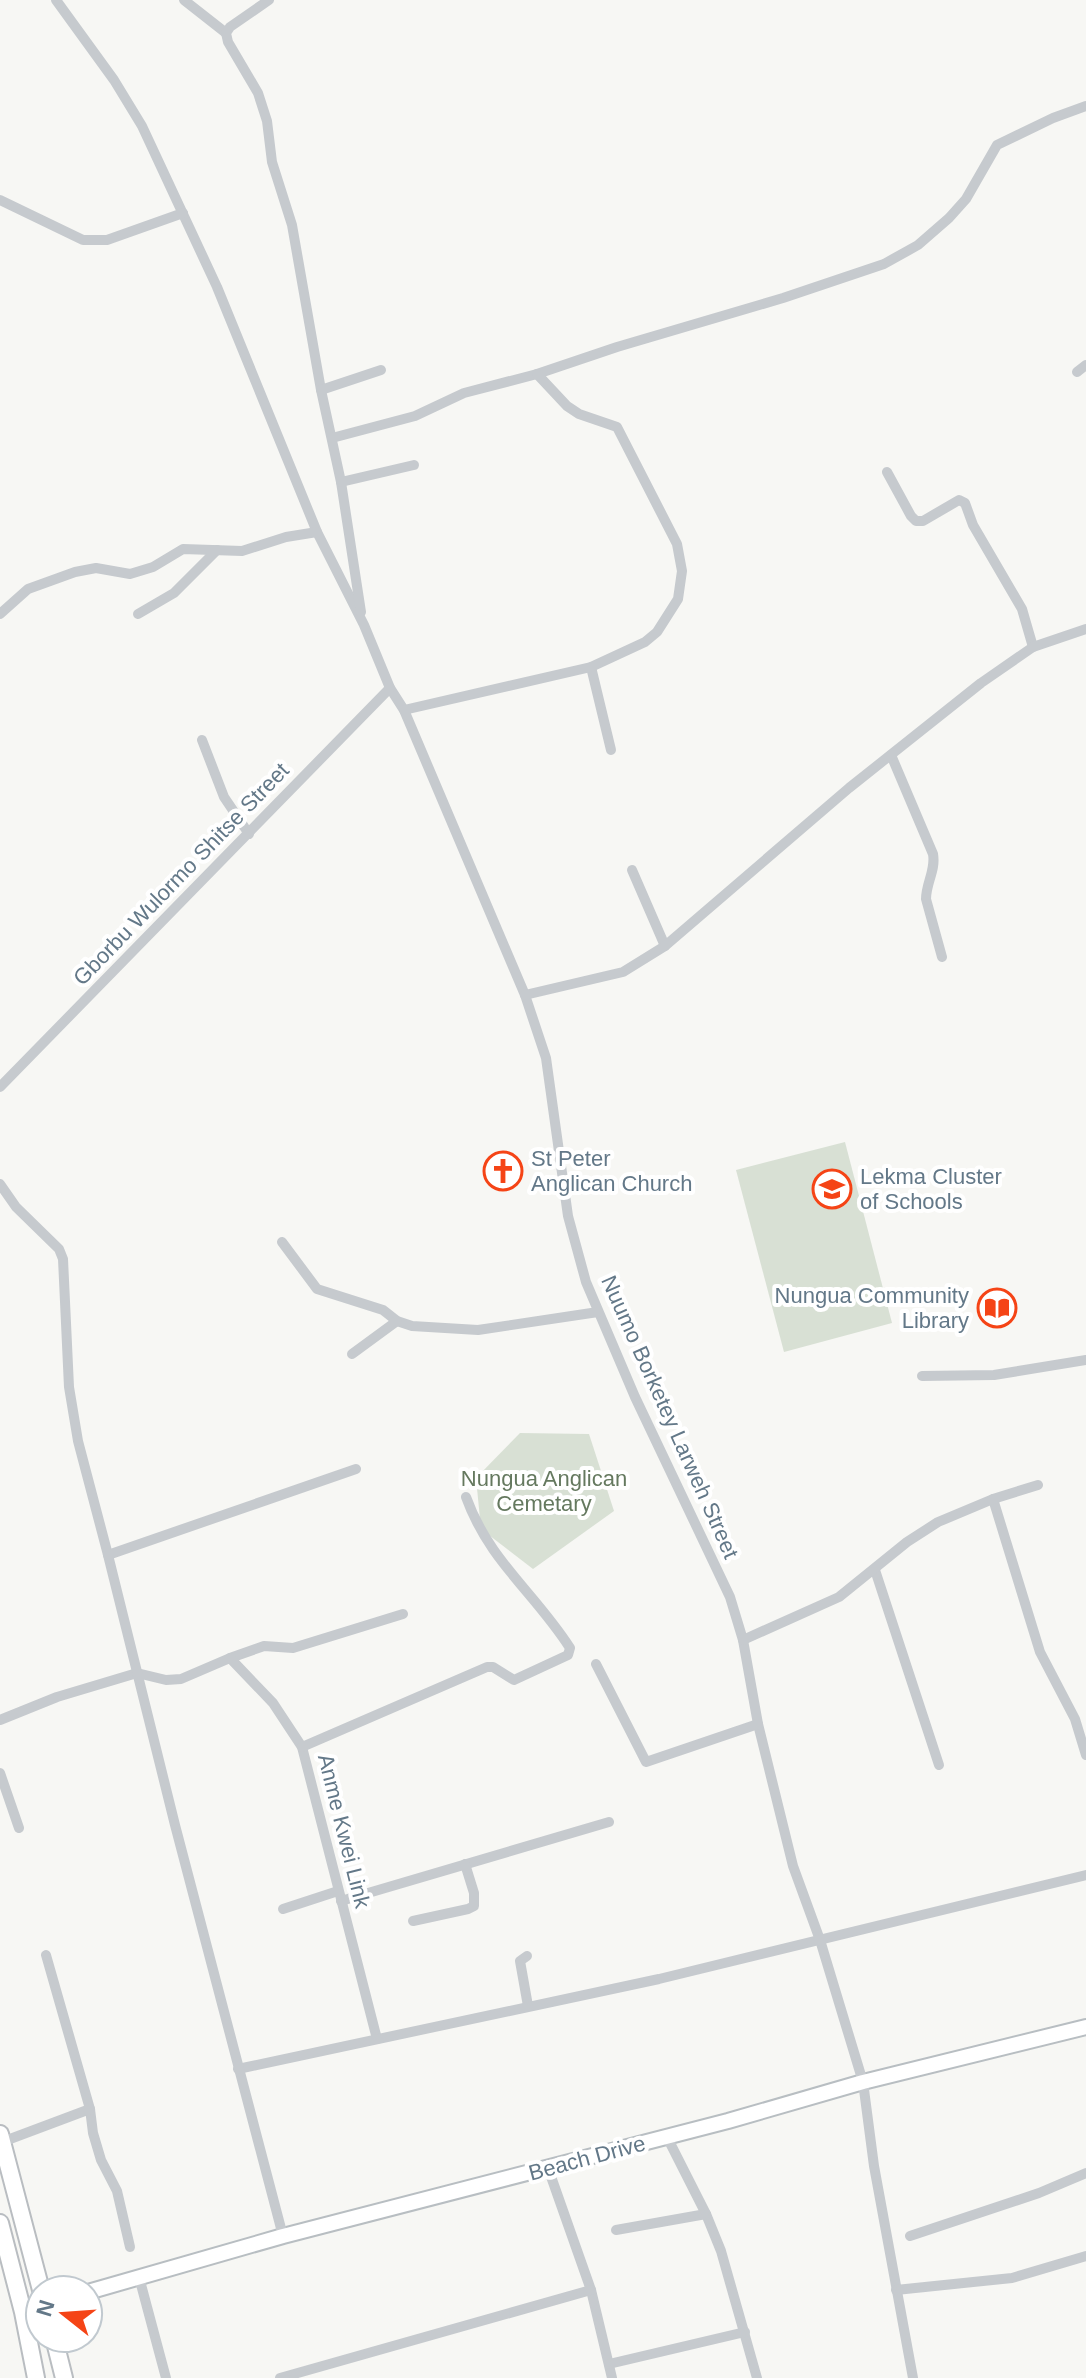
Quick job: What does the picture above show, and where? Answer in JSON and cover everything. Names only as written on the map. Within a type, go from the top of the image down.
[{"type":"main road","points":[[1,2138],[37,2274]]},
{"type":"main road","points":[[0,2223],[36,2378]]},
{"type":"main road","points":[[58,2354],[64,2378]]},
{"type":"street","points":[[56,0],[130,105],[217,287],[317,532],[364,625]]},
{"type":"street","points":[[184,0],[226,33],[228,42],[258,93],[267,121],[272,162],[292,225],[321,390],[341,482],[364,625]]},
{"type":"street","points":[[226,33],[269,0]]},
{"type":"street","points":[[332,438],[406,419],[464,393],[537,374],[795,295],[884,264],[918,245],[949,218],[966,199],[997,145],[1086,106]]},
{"type":"street","points":[[0,201],[83,240],[96,242],[183,213]]},
{"type":"street","points":[[321,390],[381,370]]},
{"type":"street","points":[[404,710],[591,667],[645,642],[657,632],[678,599],[682,571],[677,544],[617,427],[579,414],[567,406],[537,374]]},
{"type":"street","points":[[341,482],[414,465]]},
{"type":"street","points":[[887,472],[916,521],[923,521],[959,500],[965,503],[973,525],[1022,609],[1033,647]]},
{"type":"street","points":[[0,614],[19,595],[51,579],[96,568],[130,574],[153,567],[183,549],[242,551],[286,537],[317,532]]},
{"type":"street","points":[[138,614],[174,593],[217,550]]},
{"type":"street","name":"Nuumo Borketey Larweh Street","points":[[364,625],[390,688],[404,710],[525,995],[546,1058],[568,1216],[598,1312],[730,1597],[743,1640],[758,1724],[793,1866],[820,1940],[863,2082],[913,2378]]},
{"type":"street","points":[[525,995],[623,972],[665,946],[981,683],[1033,647],[1086,629]]},
{"type":"street","points":[[591,667],[611,750]]},
{"type":"street","name":"Gborbu Wulormo Shitse Street","points":[[0,1087],[390,688]]},
{"type":"street","points":[[202,740],[224,797],[249,834]]},
{"type":"street","points":[[891,755],[933,854],[934,868],[926,899],[942,957]]},
{"type":"street","points":[[632,870],[665,946]]},
{"type":"street","points":[[0,1184],[16,1207],[59,1249],[63,1259],[65,1338],[78,1441],[283,2236]]},
{"type":"street","points":[[282,1242],[317,1289],[383,1310],[397,1321],[412,1326],[478,1330],[598,1312]]},
{"type":"street","points":[[352,1354],[397,1321]]},
{"type":"street","points":[[922,1376],[994,1375],[1086,1360]]},
{"type":"street","points":[[108,1555],[356,1469]]},
{"type":"street","points":[[743,1640],[839,1597],[907,1542],[938,1522],[993,1499],[1038,1485]]},
{"type":"street","points":[[302,1747],[487,1667],[493,1667],[514,1680],[568,1655],[570,1648],[555,1625],[496,1557],[474,1520],[466,1497]]},
{"type":"street","points":[[993,1499],[1040,1652],[1080,1718],[1086,1755]]},
{"type":"street","points":[[875,1570],[939,1765]]},
{"type":"street","points":[[0,1720],[57,1697],[137,1673],[166,1680],[181,1679],[264,1646],[293,1648],[403,1614]]},
{"type":"street","name":"Anme Kwei Link","points":[[230,1658],[273,1703],[302,1747],[377,2039]]},
{"type":"street","points":[[596,1664],[646,1762],[758,1724]]},
{"type":"street","points":[[0,1773],[19,1828]]},
{"type":"street","points":[[283,1909],[465,1864],[609,1822]]},
{"type":"street","points":[[413,1921],[474,1906],[474,1893],[465,1864]]},
{"type":"street","points":[[238,2069],[659,1979],[1086,1875]]},
{"type":"street","points":[[46,1955],[90,2109],[93,2133],[101,2160],[117,2191],[130,2247]]},
{"type":"street","points":[[527,1956],[520,1961],[520,1969],[528,2006]]},
{"type":"street","name":"Beach Drive","points":[[104,2287],[283,2236],[667,2137],[863,2082],[1086,2027]]},
{"type":"street","points":[[1,2138],[90,2109]]},
{"type":"street","points":[[667,2137],[721,2251],[757,2378]]},
{"type":"street","points":[[548,2168],[591,2290],[612,2378]]},
{"type":"street","points":[[910,2236],[1039,2193],[1086,2173]]},
{"type":"street","points":[[616,2230],[706,2214]]},
{"type":"street","points":[[896,2290],[1012,2278],[1086,2256]]},
{"type":"street","points":[[139,2277],[166,2378]]},
{"type":"street","points":[[280,2378],[591,2290]]},
{"type":"street","points":[[609,2364],[745,2332]]},
{"type":"green space","points":[[845,1142],[892,1323],[784,1352],[736,1170]]},
{"type":"green space","name":"Nungua Anglican Cemetary","points":[[520,1433],[589,1434],[614,1511],[533,1569],[481,1529],[476,1478]]},
{"type":"place","name":"St Peter Anglican Church","points":[[503,1171]]},
{"type":"place","name":"Lekma Cluster of Schools","points":[[832,1189]]},
{"type":"place","name":"Nungua Community Library","points":[[997,1308]]}]
